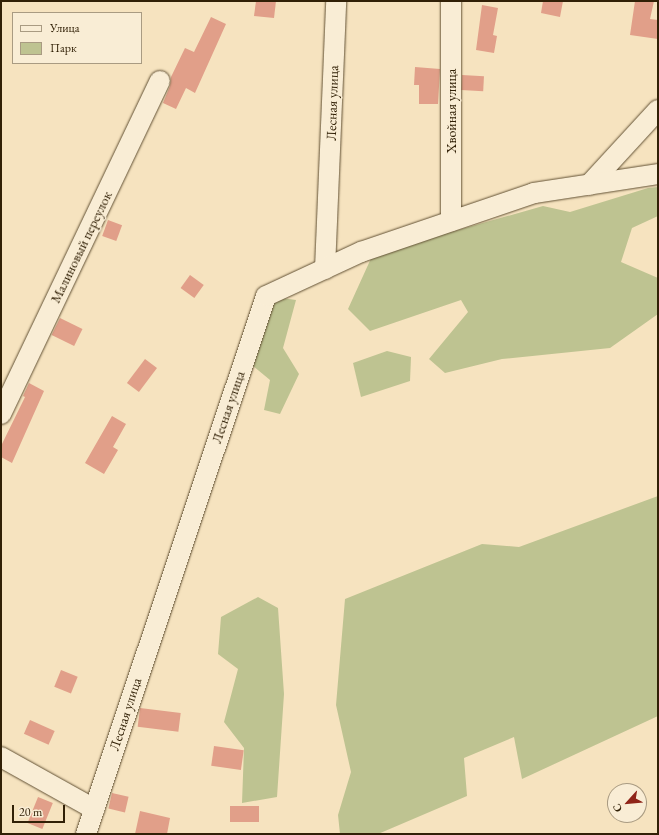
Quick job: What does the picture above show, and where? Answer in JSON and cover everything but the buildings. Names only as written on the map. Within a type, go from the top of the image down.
[{"type":"street","name":"Лесная улица","points":[[86,834],[266,296],[325,269],[336,1]]},
{"type":"street","name":"Хвойная улица","points":[[451,221],[452,1]]},
{"type":"street","name":"Малиновый переулок","points":[[1,414],[160,81]]},
{"type":"street","points":[[589,185],[658,110]]},
{"type":"street","points":[[325,269],[361,252],[534,193],[658,174]]},
{"type":"street","points":[[1,757],[94,809]]},
{"type":"green space","points":[[658,187],[658,216],[632,228],[621,262],[658,278],[658,314],[610,348],[502,359],[445,373],[429,359],[468,312],[461,300],[370,331],[348,309],[373,254],[543,206],[570,212],[648,188]]},
{"type":"green space","points":[[275,297],[296,300],[283,348],[299,374],[280,414],[264,410],[270,380],[253,366]]},
{"type":"green space","points":[[387,351],[411,357],[410,381],[361,397],[353,363]]},
{"type":"green space","points":[[658,496],[658,716],[522,779],[514,737],[464,758],[467,796],[378,834],[340,834],[338,815],[351,772],[336,705],[345,599],[482,544],[519,547]]},
{"type":"green space","points":[[258,597],[278,608],[284,694],[277,797],[242,803],[244,748],[224,722],[238,669],[218,654],[221,617]]}]
